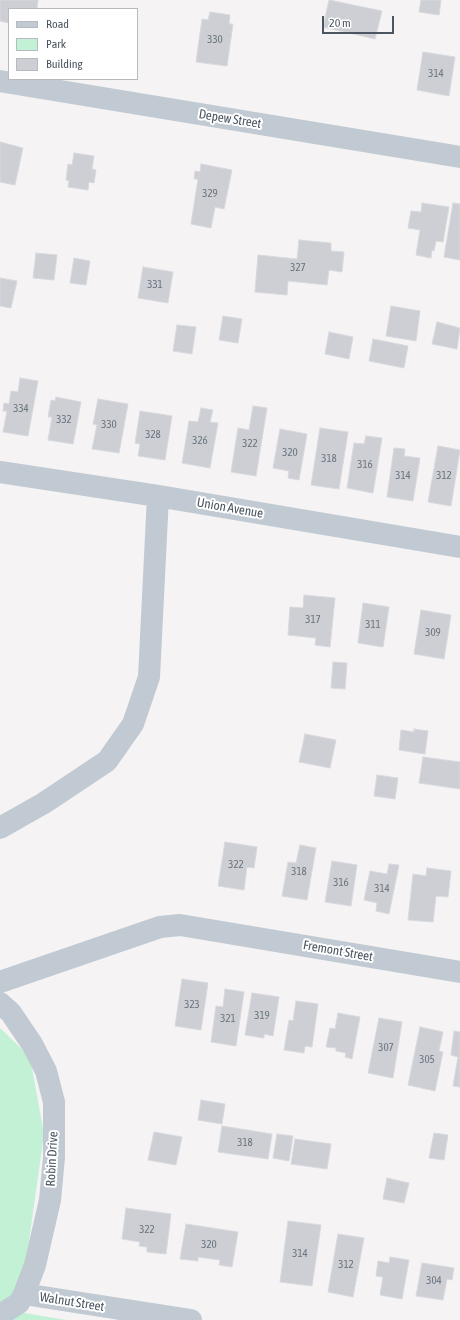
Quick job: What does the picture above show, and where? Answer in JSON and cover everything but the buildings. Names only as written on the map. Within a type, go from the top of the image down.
[{"type":"street","name":"Depew Street","points":[[0,81],[460,157]]},
{"type":"street","name":"Union Avenue","points":[[0,472],[158,496],[460,547]]},
{"type":"street","points":[[0,828],[44,803],[107,761],[133,724],[149,677],[158,496]]},
{"type":"street","name":"Fremont Street","points":[[0,982],[160,927],[180,925],[460,972]]},
{"type":"street","name":"Robin Drive","points":[[0,1003],[11,1013],[32,1044],[46,1071],[54,1102],[54,1157],[50,1200],[35,1265],[19,1303],[0,1315]]},
{"type":"street","name":"Walnut Street","points":[[24,1294],[191,1320]]},
{"type":"green space","points":[[0,1028],[30,1057],[44,1134],[19,1312],[66,1320],[0,1320]]}]
